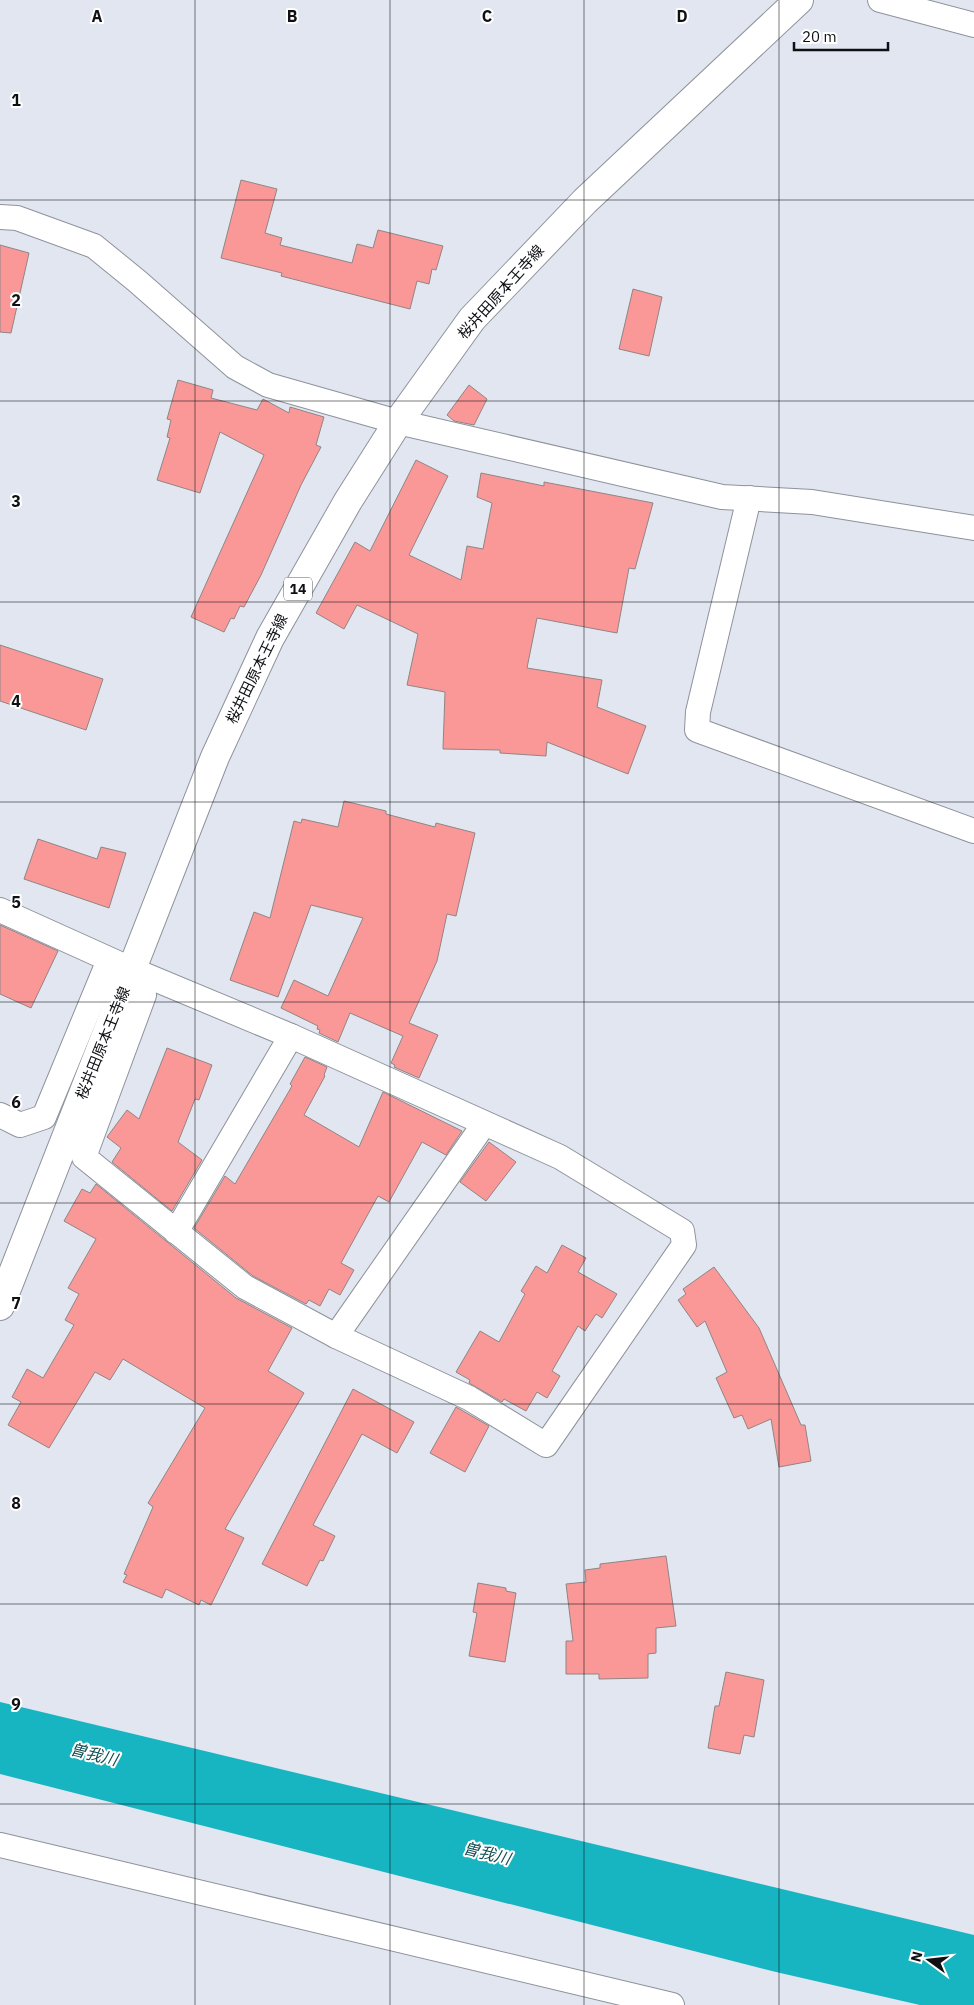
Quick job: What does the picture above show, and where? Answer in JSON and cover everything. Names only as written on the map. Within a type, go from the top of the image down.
[{"type":"main road","name":"桜井田原本王寺線","points":[[0,1306],[67,1131],[121,965],[270,638],[348,501],[398,422],[472,319],[586,201],[799,0]]},
{"type":"street","points":[[880,0],[974,25]]},
{"type":"street","points":[[0,217],[17,218],[94,246],[138,281],[235,367],[268,385],[398,422],[722,497],[812,502],[974,528]]},
{"type":"street","points":[[749,498],[698,712],[697,730],[974,831]]},
{"type":"street","points":[[0,910],[121,965],[291,1036],[484,1124],[560,1156],[682,1231],[684,1245],[546,1445],[469,1398],[336,1336],[244,1286],[84,1157],[144,996],[121,965]]},
{"type":"street","points":[[0,1115],[20,1125],[44,1117],[121,965]]},
{"type":"street","points":[[176,1232],[291,1036]]},
{"type":"street","points":[[336,1336],[484,1124]]},
{"type":"street","points":[[0,1845],[672,2005]]},
{"type":"water","name":"曽我川","points":[[0,1702],[974,1935],[974,2005],[920,2005],[776,1972],[0,1774]]},
{"type":"building","points":[[241,180],[277,189],[265,233],[282,238],[280,245],[352,263],[357,244],[373,248],[378,230],[443,246],[436,270],[432,269],[429,284],[417,281],[410,309],[281,276],[282,273],[221,258]]},
{"type":"building","points":[[0,245],[29,253],[11,333],[0,332]]},
{"type":"building","points":[[633,289],[662,297],[649,356],[619,349]]},
{"type":"building","points":[[178,380],[213,390],[211,398],[257,410],[263,399],[289,413],[290,407],[324,417],[316,445],[321,447],[301,485],[261,575],[244,607],[240,606],[234,619],[231,618],[224,632],[191,617],[264,455],[220,432],[200,493],[157,480],[170,438],[167,437],[171,420],[167,419]]},
{"type":"building","points":[[469,385],[487,399],[474,425],[454,421],[447,415]]},
{"type":"building","points":[[416,460],[448,476],[409,555],[461,580],[467,546],[483,549],[492,503],[477,497],[481,473],[544,486],[544,482],[653,503],[635,569],[629,568],[617,633],[537,618],[527,668],[602,680],[597,707],[646,726],[628,774],[547,742],[546,756],[500,753],[500,750],[443,749],[445,692],[407,685],[418,634],[357,605],[344,629],[316,613],[355,542],[370,551]]},
{"type":"building","points":[[0,645],[103,679],[86,730],[0,701]]},
{"type":"building","points":[[344,801],[386,811],[386,814],[435,827],[436,823],[475,833],[456,916],[447,914],[437,961],[409,1023],[438,1035],[419,1078],[394,1067],[395,1065],[391,1063],[403,1036],[350,1013],[338,1042],[319,1033],[318,1026],[281,1008],[294,980],[328,996],[363,918],[311,905],[278,997],[230,980],[254,912],[270,918],[294,821],[301,823],[302,819],[338,827]]},
{"type":"building","points":[[38,839],[97,859],[101,847],[126,853],[109,908],[24,879]]},
{"type":"building","points":[[0,925],[58,951],[31,1008],[0,994]]},
{"type":"building","points":[[167,1048],[212,1065],[199,1100],[195,1099],[178,1142],[202,1160],[172,1211],[112,1162],[121,1148],[107,1137],[127,1110],[139,1119]]},
{"type":"building","points":[[305,1057],[327,1067],[325,1076],[304,1115],[359,1147],[383,1092],[462,1131],[446,1155],[422,1142],[389,1202],[378,1196],[341,1263],[354,1270],[340,1295],[329,1289],[320,1306],[309,1300],[306,1304],[253,1276],[194,1228],[225,1176],[235,1184],[292,1086],[290,1084]]},
{"type":"building","points":[[489,1142],[516,1162],[486,1201],[460,1182]]},
{"type":"building","points":[[96,1184],[236,1298],[292,1328],[268,1371],[304,1393],[225,1529],[244,1538],[211,1605],[201,1600],[199,1605],[166,1589],[162,1598],[123,1582],[127,1575],[124,1574],[153,1507],[148,1503],[205,1408],[123,1359],[110,1380],[95,1372],[49,1448],[8,1425],[21,1402],[12,1397],[27,1369],[43,1378],[74,1325],[65,1320],[79,1294],[68,1288],[96,1239],[64,1221],[82,1189],[90,1193]]},
{"type":"building","points":[[562,1245],[586,1258],[578,1272],[617,1294],[602,1318],[596,1314],[585,1331],[578,1326],[552,1371],[560,1376],[547,1398],[537,1392],[526,1411],[504,1399],[502,1402],[469,1383],[470,1380],[456,1372],[480,1331],[499,1342],[525,1294],[521,1291],[536,1266],[547,1273]]},
{"type":"building","points":[[714,1267],[759,1328],[801,1425],[805,1425],[811,1461],[779,1467],[771,1419],[748,1429],[742,1415],[734,1418],[716,1378],[727,1372],[705,1321],[697,1327],[678,1300],[686,1294],[683,1289]]},
{"type":"building","points":[[353,1389],[414,1422],[397,1453],[362,1434],[313,1525],[335,1536],[323,1561],[320,1560],[307,1586],[262,1564]]},
{"type":"building","points":[[456,1407],[489,1426],[465,1472],[430,1453]]},
{"type":"building","points":[[666,1556],[676,1626],[656,1628],[656,1653],[648,1654],[648,1678],[599,1679],[599,1674],[566,1674],[566,1641],[573,1641],[566,1584],[586,1582],[585,1570],[600,1568],[600,1564]]},
{"type":"building","points":[[478,1583],[506,1588],[506,1591],[516,1593],[505,1662],[469,1656],[477,1613],[473,1612]]},
{"type":"building","points":[[726,1672],[764,1680],[754,1737],[744,1735],[740,1754],[708,1748],[715,1706],[719,1706]]}]
